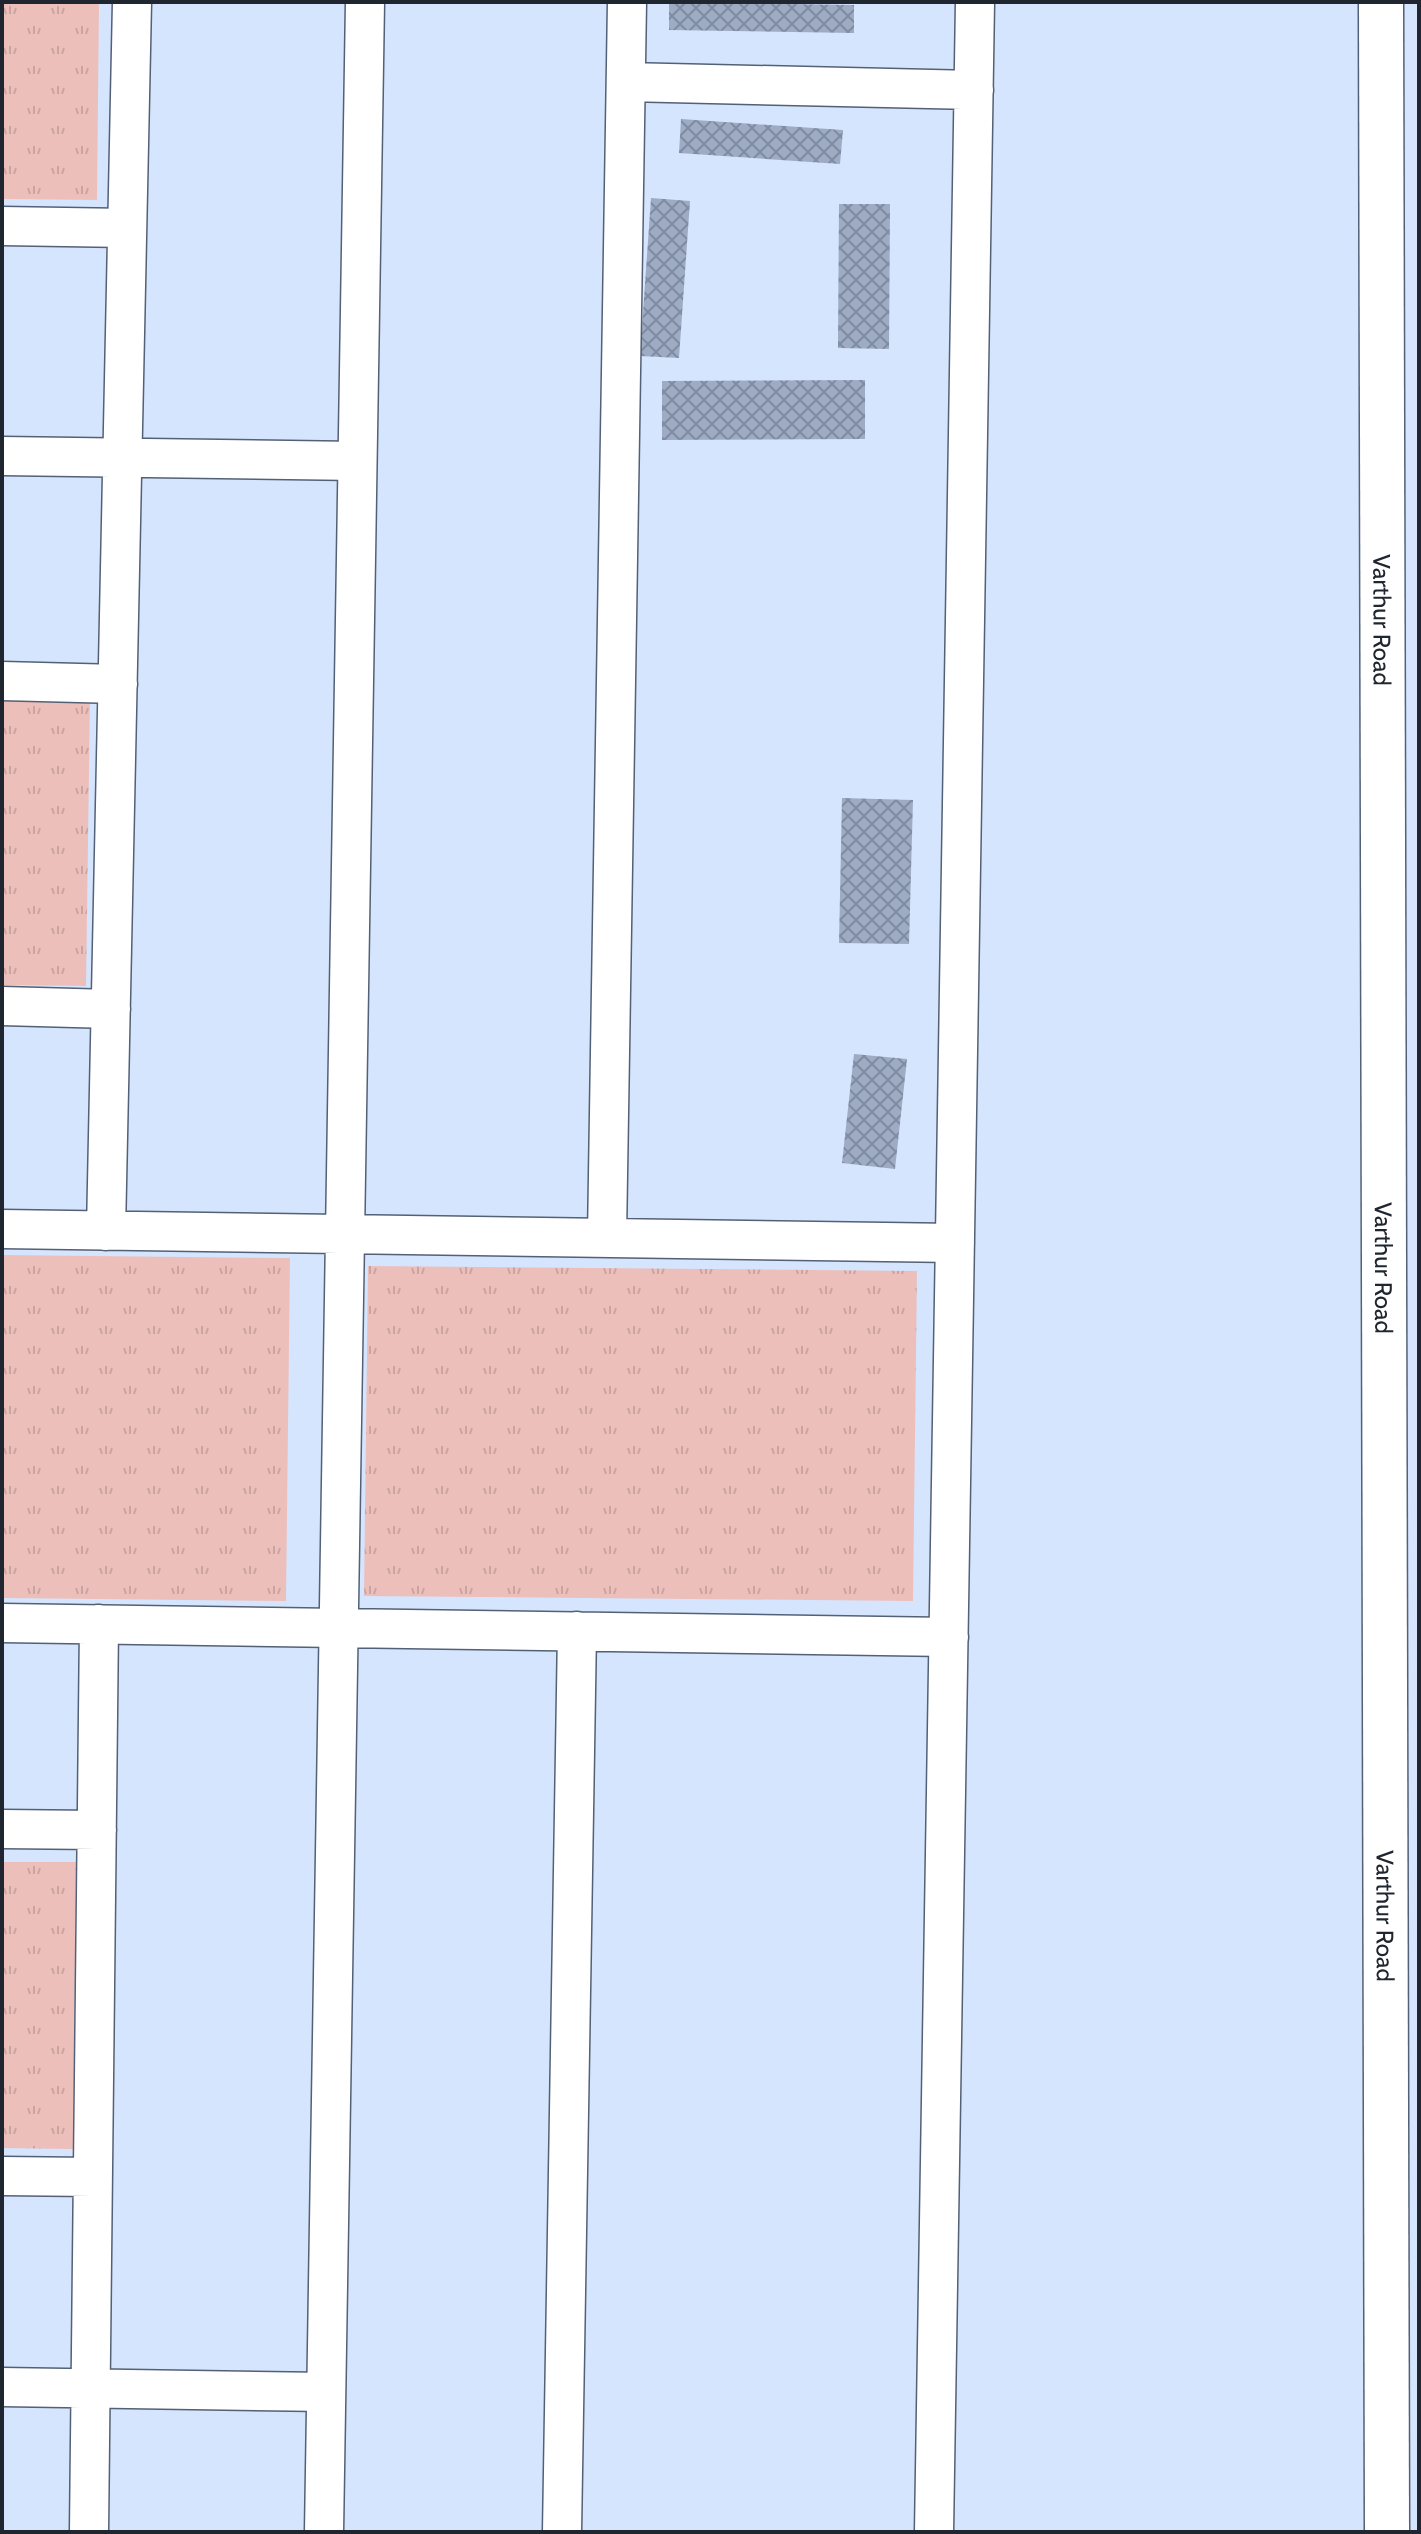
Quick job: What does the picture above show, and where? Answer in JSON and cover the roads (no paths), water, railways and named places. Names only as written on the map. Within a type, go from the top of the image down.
[{"type":"main road","name":"Varthur Road","points":[[1381,2],[1387,2532]]},
{"type":"street","points":[[106,1231],[132,2]]},
{"type":"street","points":[[324,2532],[365,2]]},
{"type":"street","points":[[607,1237],[627,2]]},
{"type":"street","points":[[934,2532],[975,2]]},
{"type":"street","points":[[626,82],[974,90]]},
{"type":"street","points":[[2,226],[127,228]]},
{"type":"street","points":[[2,456],[357,461]]},
{"type":"street","points":[[2,681],[118,684]]},
{"type":"street","points":[[2,1006],[111,1009]]},
{"type":"street","points":[[2,1229],[955,1243]]},
{"type":"street","points":[[2,1623],[949,1637]]},
{"type":"street","points":[[89,2532],[99,1624]]},
{"type":"street","points":[[562,2532],[577,1631]]},
{"type":"street","points":[[2,1829],[97,1830]]},
{"type":"street","points":[[2,2176],[92,2177]]},
{"type":"street","points":[[2,2387],[326,2392]]}]
